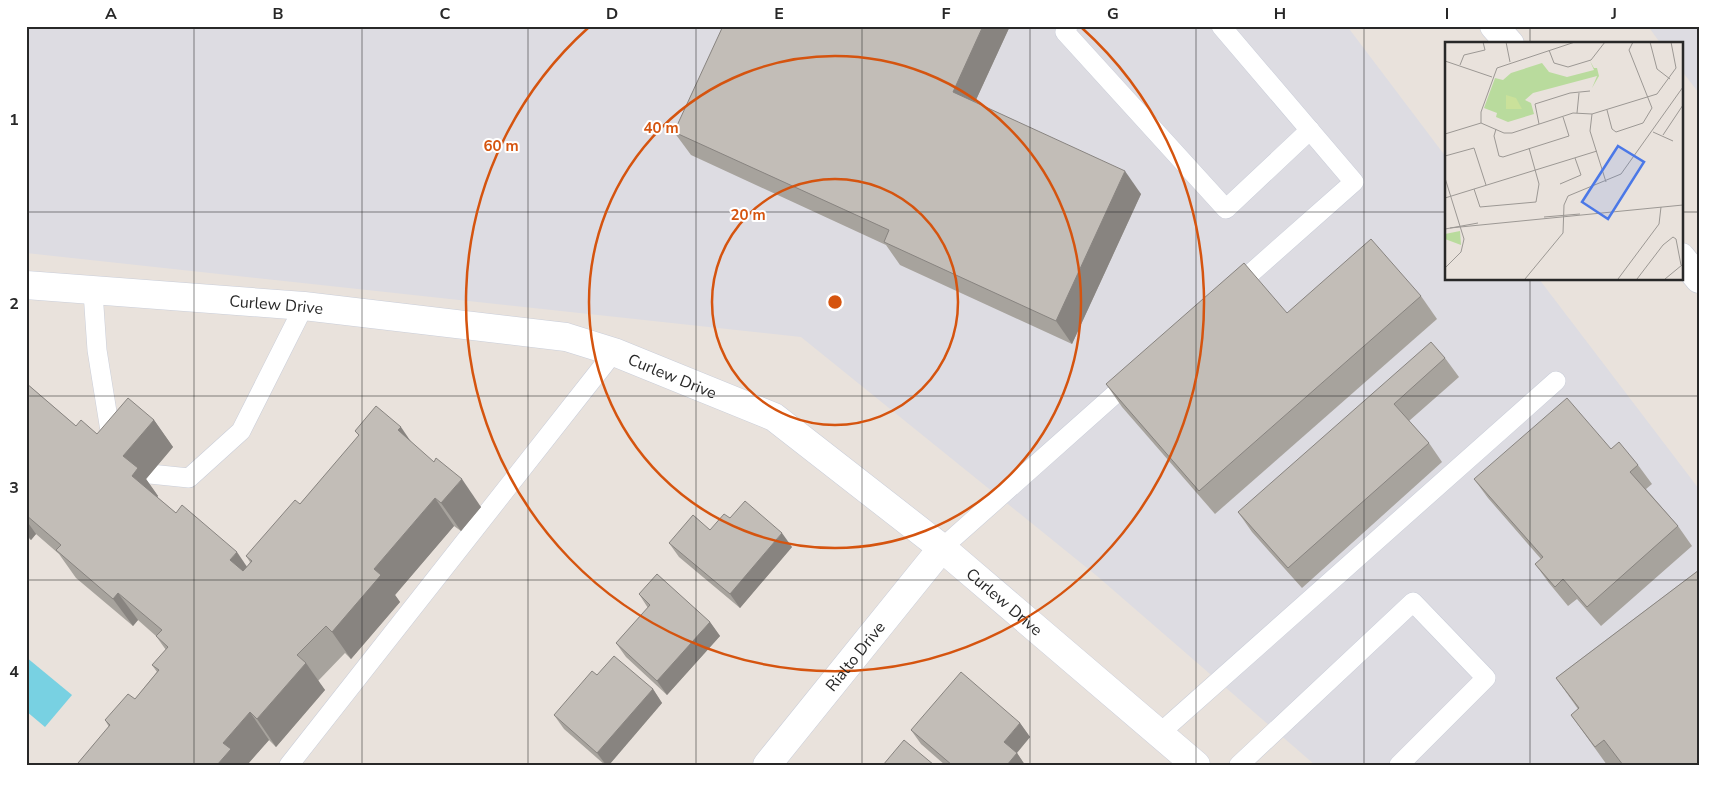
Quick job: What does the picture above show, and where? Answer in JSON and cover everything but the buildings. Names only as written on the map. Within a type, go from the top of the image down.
[{"type":"street","points":[[1494,26],[1508,42]]},
{"type":"street","points":[[1517,26],[1526,42]]},
{"type":"street","points":[[1682,258],[1699,279]]},
{"type":"street","name":"Curlew Drive","points":[[26,285],[93,292],[304,306],[566,337],[614,352],[774,418],[942,548],[1196,765]]},
{"type":"street","name":"Rialto Drive","points":[[767,765],[942,548]]},
{"type":"lane","points":[[1068,26],[1065,32],[1226,209],[1310,130]]},
{"type":"lane","points":[[1221,26],[1354,182],[1221,300]]},
{"type":"lane","points":[[93,292],[97,350],[111,437],[122,454]]},
{"type":"lane","points":[[150,474],[189,478],[241,430],[304,306]]},
{"type":"lane","points":[[289,765],[614,352]]},
{"type":"lane","points":[[942,548],[1147,366]]},
{"type":"lane","points":[[1160,734],[1556,381]]},
{"type":"lane","points":[[1239,765],[1413,602],[1486,678],[1399,765]]},
{"type":"shaded area","points":[[26,26],[1347,26],[1445,156],[1445,280],[1540,280],[1699,489],[1699,765],[1315,765],[1097,576],[801,337],[26,253]]},
{"type":"shaded area","points":[[1648,26],[1699,26],[1699,93],[1682,71],[1682,42],[1660,42]]},
{"type":"water","points":[[26,657],[72,695],[45,727],[26,711]]}]
